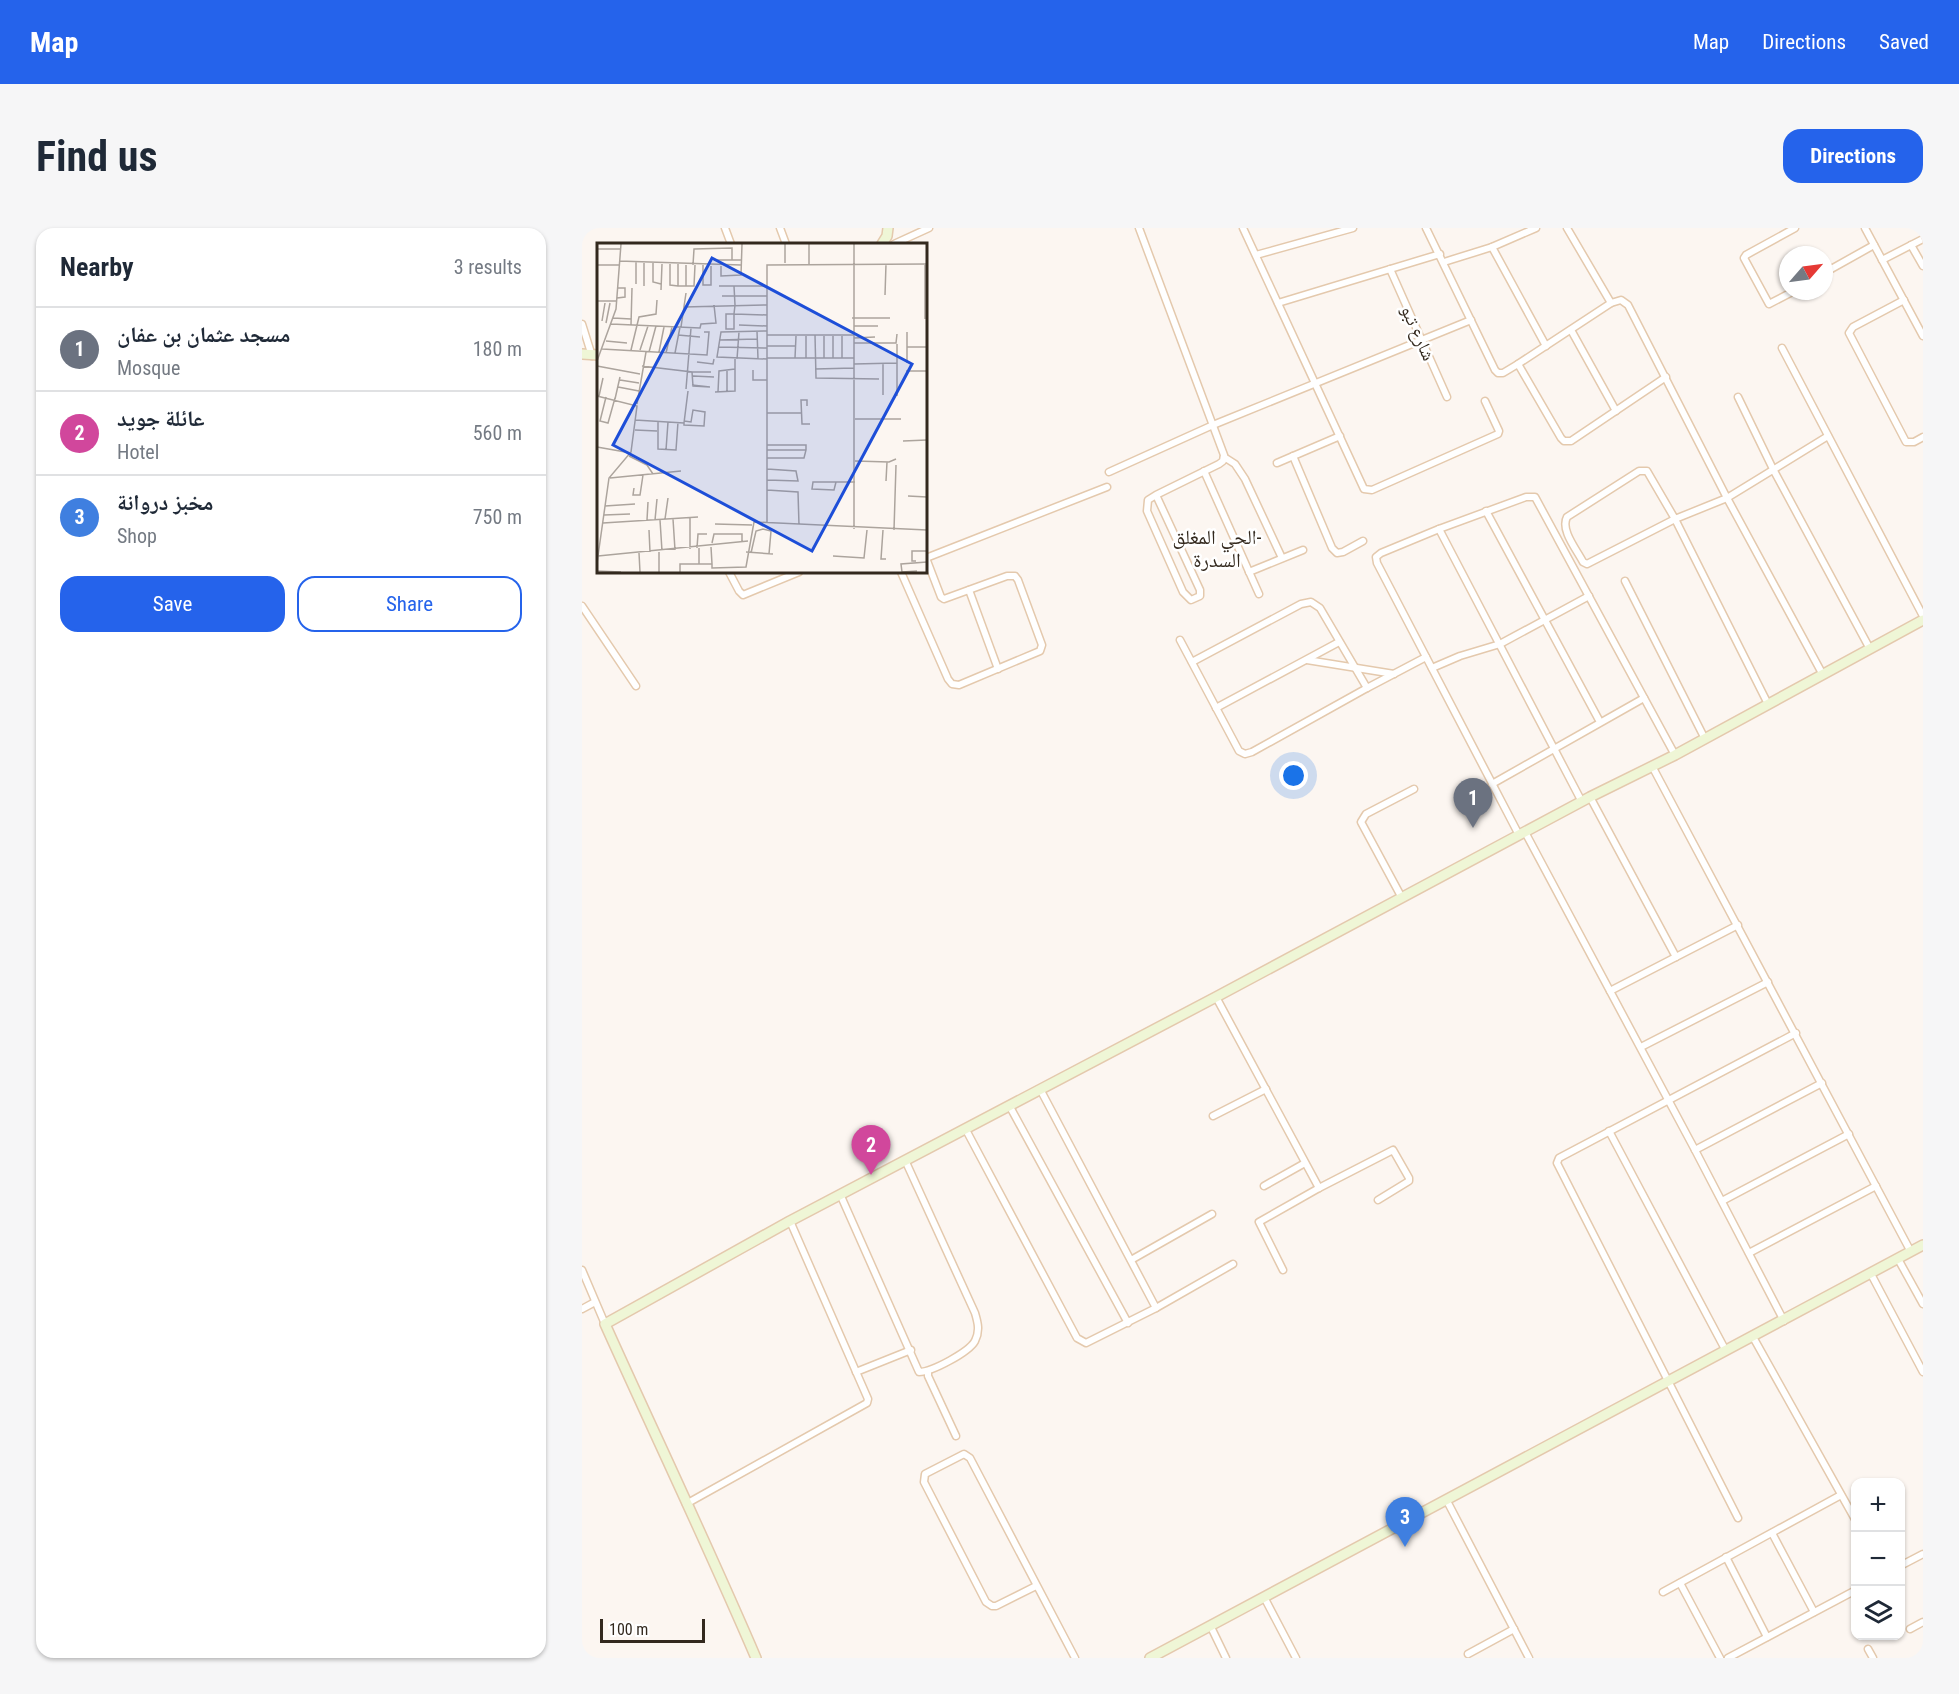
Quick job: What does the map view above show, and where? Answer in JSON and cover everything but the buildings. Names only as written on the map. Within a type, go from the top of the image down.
[{"type":"street","points":[[725,228],[731,243]]},
{"type":"street","points":[[780,228],[786,243]]},
{"type":"street","points":[[887,243],[888,228]]},
{"type":"street","points":[[889,243],[929,228]]},
{"type":"street","points":[[1139,228],[1224,457],[1235,464],[1245,479],[1282,558]]},
{"type":"street","points":[[1243,228],[1364,489],[1372,490],[1498,434],[1499,431],[1485,401]]},
{"type":"street","points":[[1256,255],[1353,228]]},
{"type":"street","points":[[1426,228],[1498,373],[1503,373],[1518,364],[1611,303],[1621,300],[1628,305],[1727,498],[1823,675]]},
{"type":"street","points":[[1444,262],[1491,247],[1536,228]]},
{"type":"street","points":[[1567,228],[1611,303]]},
{"type":"street","points":[[1779,299],[1769,304],[1744,258],[1796,228]]},
{"type":"street","points":[[1865,228],[1923,336]]},
{"type":"street","points":[[1882,260],[1923,238]]},
{"type":"street","points":[[1833,268],[1874,245]]},
{"type":"street","points":[[1911,245],[1923,266]]},
{"type":"street","points":[[1491,247],[1546,346]]},
{"type":"street","points":[[1278,303],[1440,255]]},
{"type":"street","name":"شارع تبو","points":[[1390,269],[1447,398]]},
{"type":"street","points":[[1904,300],[1853,327],[1849,333],[1906,442],[1914,442],[1923,437]]},
{"type":"street","points":[[1109,472],[1213,425],[1471,320]]},
{"type":"street","points":[[582,324],[595,356]]},
{"type":"street","points":[[1571,330],[1616,411]]},
{"type":"street","points":[[605,1324],[840,1194],[1705,739],[1923,618],[1782,348]]},
{"type":"street","points":[[582,354],[595,356]]},
{"type":"street","points":[[1518,364],[1564,441],[1571,441],[1666,377]]},
{"type":"street","points":[[1738,397],[1773,469],[1870,649]]},
{"type":"street","points":[[1277,463],[1340,436]]},
{"type":"street","points":[[1768,704],[1675,519],[1647,471],[1641,470],[1567,517],[1564,525],[1583,562],[1587,564],[1675,519],[1727,498],[1828,436]]},
{"type":"street","points":[[1293,456],[1332,548],[1337,553],[1343,552],[1363,541]]},
{"type":"street","points":[[1156,495],[1200,590],[1200,596],[1196,599],[1191,600],[1183,592],[1147,511],[1148,500],[1156,495],[1219,464],[1224,457]]},
{"type":"street","points":[[1204,471],[1259,594]]},
{"type":"street","points":[[927,558],[1107,487]]},
{"type":"street","points":[[1675,755],[1534,497],[1530,495],[1439,529],[1381,553],[1376,558],[1492,784],[1641,1047],[1784,1321]]},
{"type":"street","points":[[1486,511],[1600,722]]},
{"type":"street","points":[[1439,529],[1555,748],[1676,957]]},
{"type":"street","points":[[1249,572],[1303,550]]},
{"type":"street","points":[[901,573],[950,683],[959,685],[1041,650],[1042,645],[1018,580],[1014,575],[945,599],[941,598],[927,561]]},
{"type":"street","points":[[730,573],[743,595],[797,573]]},
{"type":"street","points":[[1624,581],[1705,739]]},
{"type":"street","points":[[969,590],[998,669]]},
{"type":"street","points":[[1432,668],[1460,656],[1500,644],[1589,596]]},
{"type":"street","points":[[1192,662],[1306,603],[1318,605],[1367,688]]},
{"type":"street","points":[[582,606],[636,686]]},
{"type":"street","points":[[1180,640],[1239,751],[1245,754],[1426,657]]},
{"type":"street","points":[[1216,708],[1339,642]]},
{"type":"street","points":[[1307,660],[1394,674]]},
{"type":"street","points":[[1492,784],[1644,698]]},
{"type":"street","points":[[1652,766],[1911,1252]]},
{"type":"street","points":[[1402,898],[1361,822],[1366,814],[1414,789]]},
{"type":"street","points":[[1610,991],[1738,925]]},
{"type":"street","points":[[1641,1047],[1768,982]]},
{"type":"street","points":[[1216,997],[1319,1188]]},
{"type":"street","points":[[1738,1518],[1557,1163],[1559,1158],[1796,1033]]},
{"type":"street","points":[[1695,1150],[1821,1083]]},
{"type":"street","points":[[1040,1089],[1156,1308]]},
{"type":"street","points":[[1213,1116],[1266,1089]]},
{"type":"street","points":[[1009,1106],[1128,1323]]},
{"type":"street","points":[[965,1128],[1077,1338],[1082,1343],[1090,1342],[1128,1323],[1233,1264]]},
{"type":"street","points":[[1609,1131],[1726,1351]]},
{"type":"street","points":[[1722,1200],[1849,1134]]},
{"type":"street","points":[[1283,1270],[1259,1222],[1393,1150],[1409,1181],[1378,1200]]},
{"type":"street","points":[[840,1194],[919,1372],[928,1372],[969,1349],[979,1331],[975,1313],[904,1160]]},
{"type":"street","points":[[1264,1186],[1305,1163]]},
{"type":"street","points":[[1749,1253],[1876,1186]]},
{"type":"street","points":[[1131,1260],[1212,1214]]},
{"type":"street","points":[[686,1504],[865,1406],[868,1399],[790,1221]]},
{"type":"street","points":[[1150,1658],[1923,1245]]},
{"type":"street","points":[[1898,1259],[1923,1304]]},
{"type":"street","points":[[582,1270],[756,1658]]},
{"type":"street","points":[[1871,1274],[1923,1372]]},
{"type":"street","points":[[582,1309],[595,1302]]},
{"type":"street","points":[[1753,1337],[1851,1512]]},
{"type":"street","points":[[856,1372],[911,1350]]},
{"type":"street","points":[[928,1372],[956,1436]]},
{"type":"street","points":[[1036,1586],[996,1606],[986,1602],[924,1482],[925,1474],[964,1454],[967,1455],[1075,1658]]},
{"type":"street","points":[[1663,1592],[1841,1495]]},
{"type":"street","points":[[1447,1501],[1529,1658]]},
{"type":"street","points":[[1772,1533],[1814,1612]]},
{"type":"street","points":[[1905,1563],[1923,1554]]},
{"type":"street","points":[[1726,1557],[1767,1637]]},
{"type":"street","points":[[1680,1583],[1720,1658]]},
{"type":"street","points":[[1728,1658],[1851,1593]]},
{"type":"street","points":[[1264,1597],[1296,1658]]},
{"type":"street","points":[[1910,1629],[1923,1622]]},
{"type":"street","points":[[1210,1625],[1226,1658]]},
{"type":"street","points":[[1468,1654],[1514,1629]]},
{"type":"street","points":[[1868,1648],[1873,1658]]},
{"type":"place","name":"مسجد عثمان بن عفان","points":[[1473,828]]},
{"type":"place","name":"عائلة جويد","points":[[871,1175]]},
{"type":"place","name":"مخبز دروانة","points":[[1405,1547]]},
{"type":"district","name":"الحي المغلق- السدرة","points":[[1217,548]]}]
